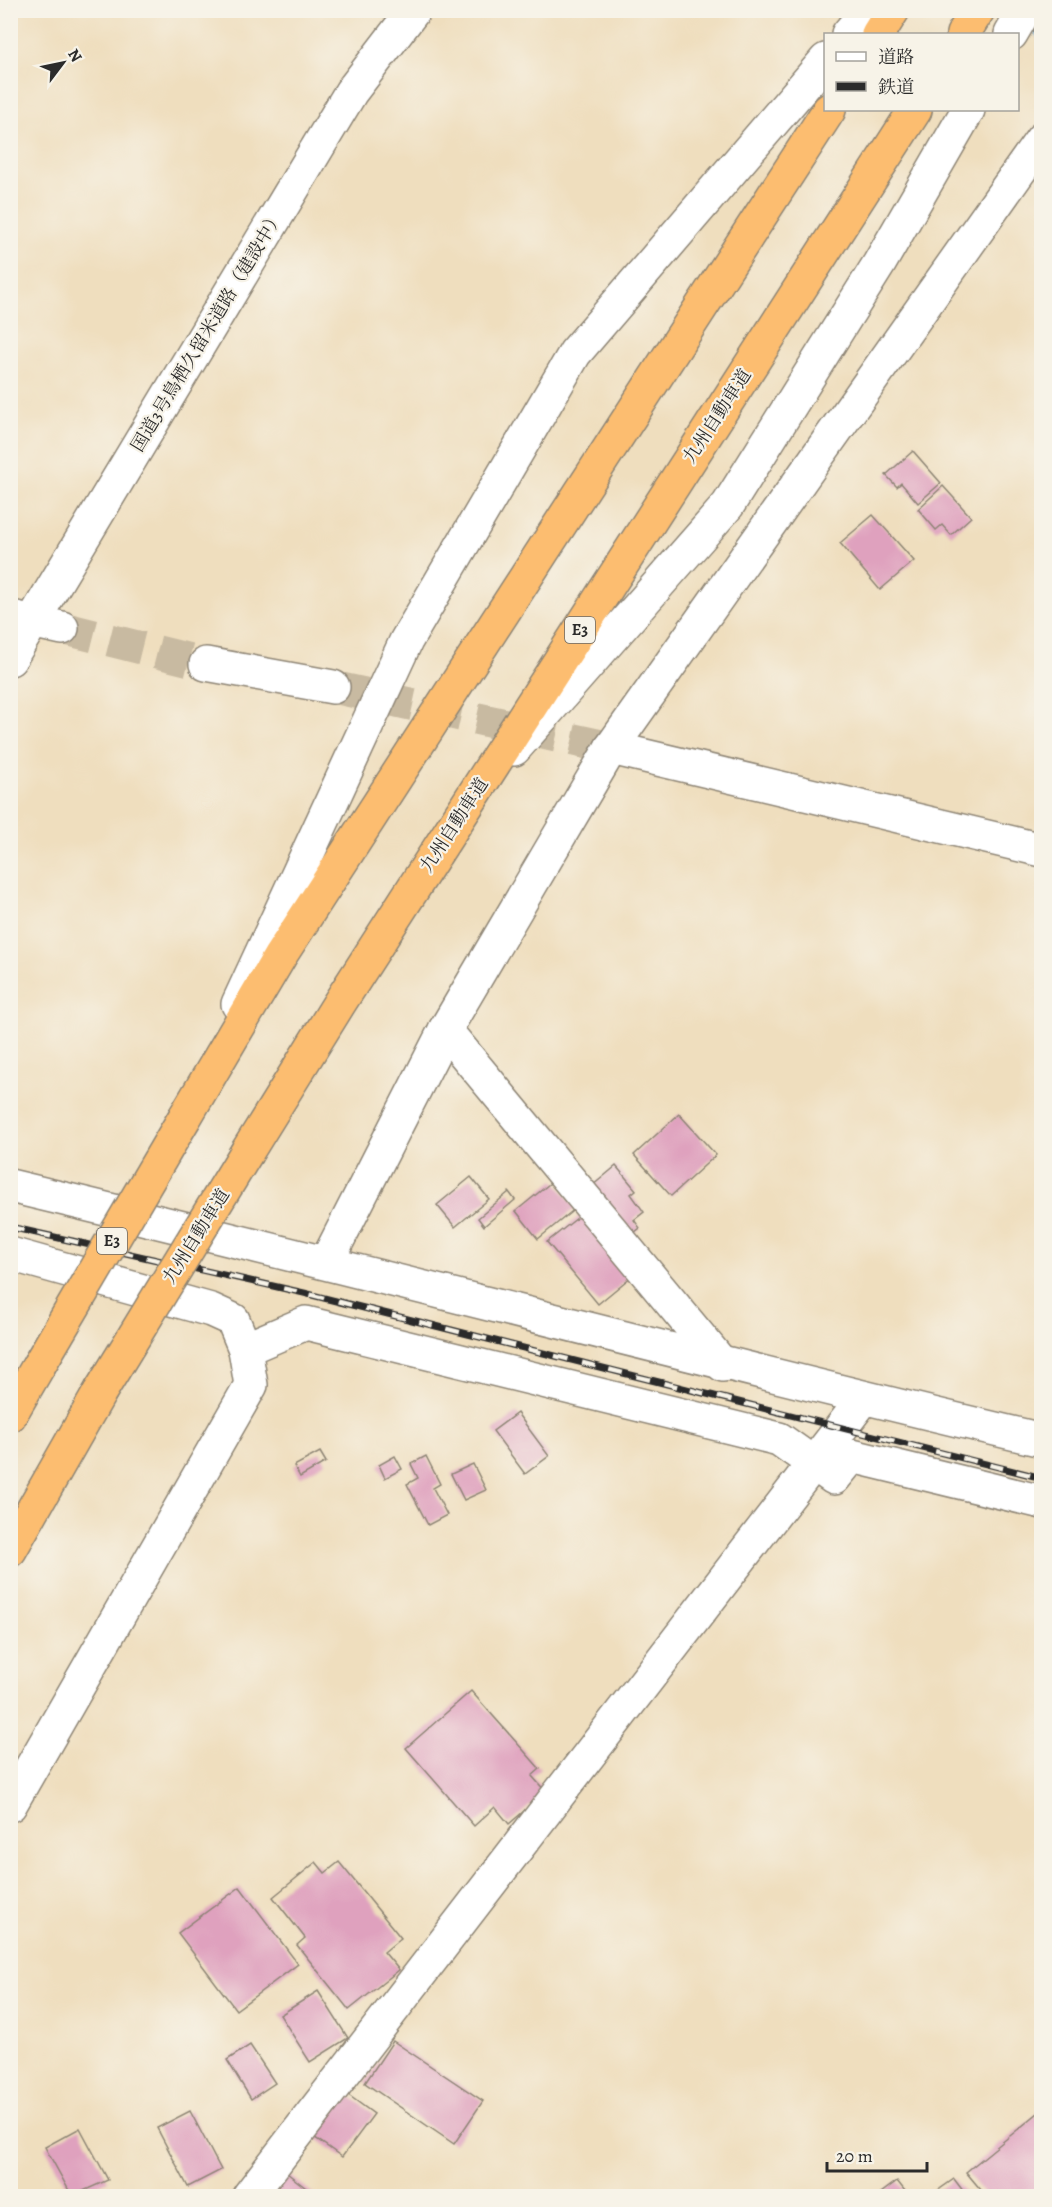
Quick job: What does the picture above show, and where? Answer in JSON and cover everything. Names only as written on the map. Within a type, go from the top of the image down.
[{"type":"highway","points":[[879,33],[893,10]]},
{"type":"highway","points":[[964,33],[978,10]]},
{"type":"highway","name":"E3","points":[[10,1415],[280,956],[828,111]]},
{"type":"highway","name":"九州自動車道","points":[[10,1550],[100,1392],[340,1002],[914,111]]},
{"type":"street","name":"国道3号鳥栖久留米道路（建設中）","points":[[10,659],[35,622],[351,92],[414,10]]},
{"type":"street","points":[[849,33],[868,10]]},
{"type":"street","points":[[1012,33],[1025,10]]},
{"type":"street","points":[[185,1117],[406,640],[575,353],[824,61]]},
{"type":"street","points":[[470,801],[728,505],[879,264],[967,111]]},
{"type":"street","points":[[327,1261],[445,1030],[611,748],[1041,139]]},
{"type":"street","points":[[206,664],[333,687]]},
{"type":"street","points":[[611,748],[1041,850]]},
{"type":"street","points":[[445,1030],[723,1365]]},
{"type":"street","points":[[10,1186],[327,1261],[723,1365],[1041,1440]]},
{"type":"street","points":[[10,1254],[211,1310],[233,1320],[244,1348],[251,1385],[10,1805]]},
{"type":"street","points":[[244,1348],[306,1323],[779,1439],[834,1478],[852,1456],[1041,1502]]},
{"type":"street","points":[[249,2196],[864,1398]]},
{"type":"building","points":[[913,451],[941,483],[918,503],[901,483],[897,487],[886,475]]},
{"type":"building","points":[[943,486],[971,517],[951,535],[942,525],[936,530],[918,509]]},
{"type":"building","points":[[873,515],[914,561],[880,590],[840,543]]},
{"type":"building","points":[[679,1114],[716,1155],[671,1196],[634,1155]]},
{"type":"building","points":[[616,1166],[636,1190],[631,1194],[644,1212],[634,1220],[640,1228],[626,1239],[586,1191]]},
{"type":"building","points":[[471,1177],[489,1199],[455,1227],[437,1205]]},
{"type":"building","points":[[554,1180],[576,1208],[538,1239],[516,1211]]},
{"type":"building","points":[[509,1192],[515,1200],[484,1226],[478,1218]]},
{"type":"building","points":[[582,1214],[632,1276],[598,1304],[547,1242]]},
{"type":"building","points":[[517,1413],[549,1456],[525,1474],[493,1431]]},
{"type":"building","points":[[320,1452],[326,1462],[300,1477],[294,1466]]},
{"type":"building","points":[[395,1456],[402,1469],[385,1478],[379,1465]]},
{"type":"building","points":[[426,1456],[440,1484],[433,1488],[447,1515],[428,1525],[407,1484],[418,1478],[411,1464]]},
{"type":"building","points":[[473,1464],[486,1490],[464,1500],[451,1474]]},
{"type":"building","points":[[471,1691],[540,1769],[532,1776],[546,1792],[509,1824],[495,1807],[474,1826],[406,1748]]},
{"type":"building","points":[[316,1862],[325,1873],[339,1862],[401,1938],[384,1952],[399,1970],[349,2010],[297,1945],[305,1938],[273,1897]]},
{"type":"building","points":[[240,1887],[298,1964],[236,2010],[178,1933]]},
{"type":"building","points":[[318,1991],[348,2038],[310,2062],[280,2015]]},
{"type":"building","points":[[393,2041],[483,2101],[454,2144],[365,2083]]},
{"type":"building","points":[[250,2045],[275,2083],[251,2099],[227,2060]]},
{"type":"building","points":[[347,2094],[374,2114],[342,2157],[314,2137]]},
{"type":"building","points":[[190,2111],[221,2170],[188,2187],[157,2128]]},
{"type":"building","points":[[1038,2113],[1042,2117],[1042,2195],[986,2196],[966,2172]]},
{"type":"building","points":[[80,2128],[108,2180],[72,2196],[45,2147]]},
{"type":"building","points":[[287,2173],[316,2196],[268,2196]]},
{"type":"building","points":[[954,2179],[967,2196],[930,2196]]},
{"type":"building","points":[[897,2181],[909,2196],[877,2196]]},
{"type":"waterway","points":[[1027,16],[1042,35]]},
{"type":"tunnel","points":[[62,628],[206,664]]},
{"type":"tunnel","points":[[333,687],[611,748]]},
{"type":"railway","points":[[10,1227],[304,1293],[1042,1478]]}]
